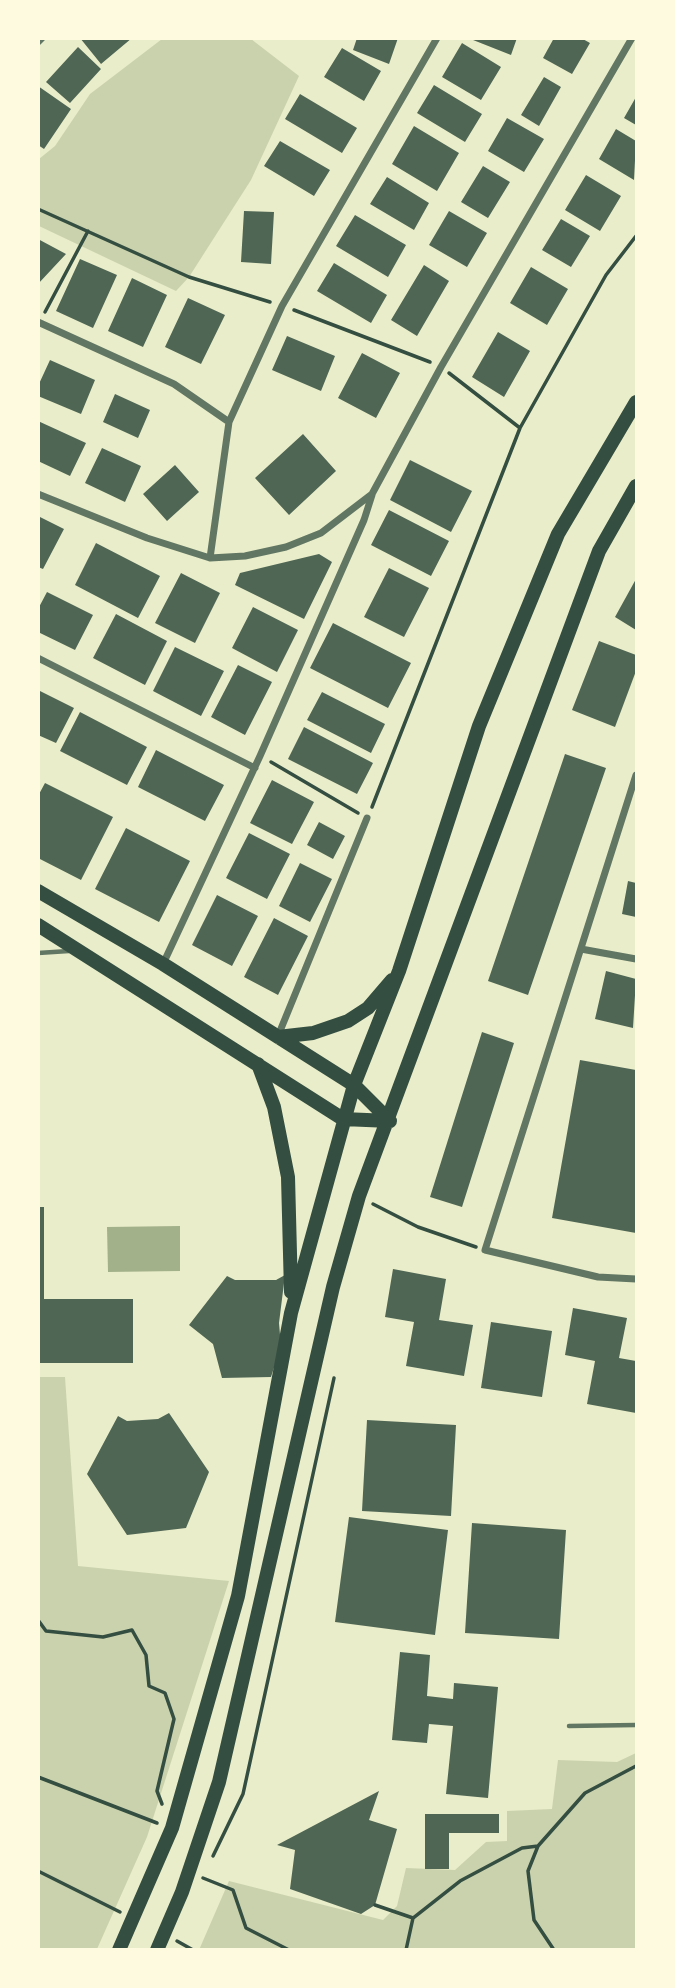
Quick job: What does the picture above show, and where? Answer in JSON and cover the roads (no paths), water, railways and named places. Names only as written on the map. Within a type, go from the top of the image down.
[{"type":"main road","points":[[119,1950],[172,1828],[238,1596],[290,1313],[354,1085],[399,971],[479,726],[558,534],[636,402]]},
{"type":"main road","points":[[156,1950],[195,1875],[219,1782],[333,1287],[359,1196],[390,1121],[599,551],[636,485]]},
{"type":"main road","points":[[38,891],[163,964],[354,1085],[390,1121]]},
{"type":"main road","points":[[38,925],[343,1119],[390,1121]]},
{"type":"main road","points":[[278,1037],[313,1033],[348,1021],[368,1007],[399,971]]},
{"type":"main road","points":[[258,1063],[274,1107],[288,1177],[290,1313]]},
{"type":"street","points":[[210,558],[229,422],[282,306],[438,38]]},
{"type":"street","points":[[163,964],[255,768],[364,520],[372,494],[632,38]]},
{"type":"street","points":[[39,322],[174,384],[229,422]]},
{"type":"street","points":[[38,494],[136,534],[210,558],[245,556],[286,547],[321,533],[372,494]]},
{"type":"street","points":[[38,658],[255,768]]},
{"type":"street","points":[[636,775],[485,1250],[598,1278],[636,1279]]},
{"type":"street","points":[[278,1037],[367,818]]},
{"type":"street","points":[[581,949],[636,959]]},
{"type":"lane","points":[[38,953],[82,952]]},
{"type":"lane","points":[[569,1726],[636,1725]]}]
